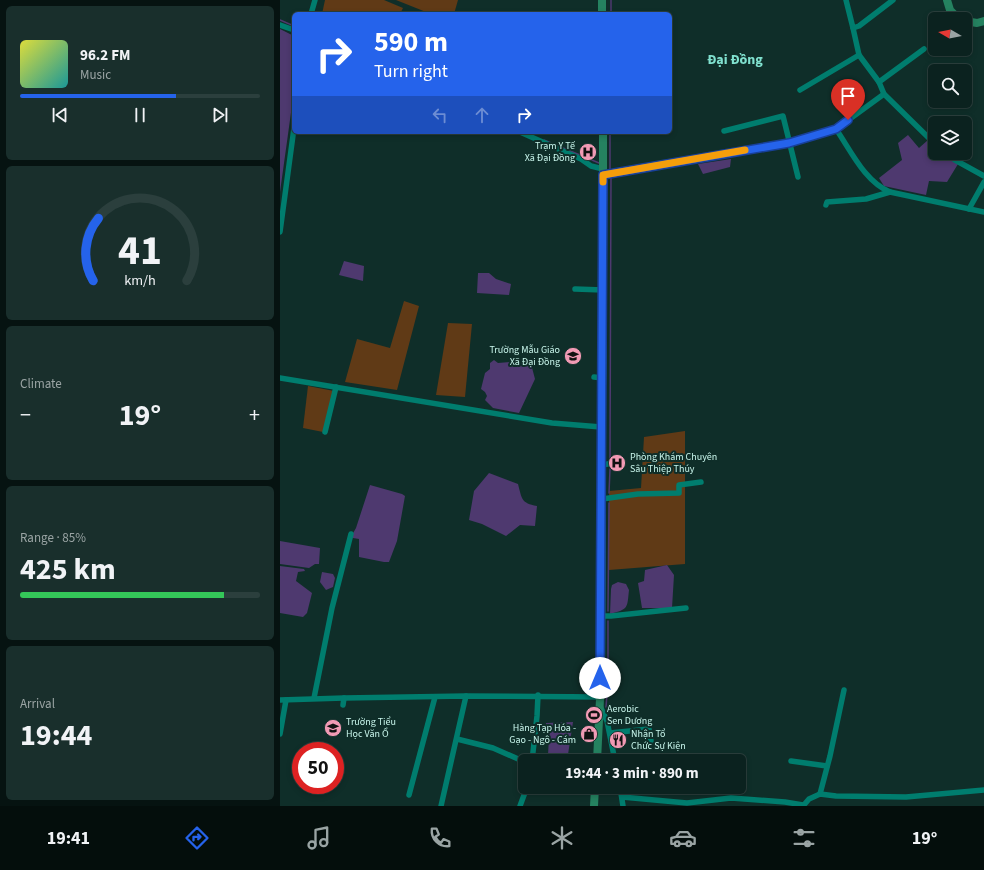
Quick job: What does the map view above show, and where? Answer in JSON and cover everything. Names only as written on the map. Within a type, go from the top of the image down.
[{"type":"main road","points":[[602,0],[602,12]]},
{"type":"main road","points":[[947,0],[952,12]]},
{"type":"main road","points":[[972,23],[977,23],[984,20]]},
{"type":"main road","points":[[597,754],[600,701],[602,499],[601,427],[598,378],[603,290],[602,134]]},
{"type":"main road","points":[[594,806],[595,794]]},
{"type":"street","points":[[312,12],[315,0]]},
{"type":"street","points":[[846,0],[860,55],[879,82],[884,94],[928,137]]},
{"type":"street","points":[[853,28],[859,26],[893,0]]},
{"type":"street","points":[[280,25],[292,29]]},
{"type":"street","points":[[879,82],[924,49]]},
{"type":"street","points":[[800,90],[860,55]]},
{"type":"street","points":[[525,134],[581,159],[603,172],[789,143],[836,129],[884,94]]},
{"type":"street","points":[[724,131],[783,116],[798,177]]},
{"type":"street","points":[[836,129],[868,177],[882,189],[984,212]]},
{"type":"street","points":[[280,232],[293,134]]},
{"type":"street","points":[[955,160],[984,176]]},
{"type":"street","points":[[969,209],[984,182]]},
{"type":"street","points":[[826,205],[827,202],[866,199],[890,192]]},
{"type":"street","points":[[575,289],[603,290]]},
{"type":"street","points":[[280,378],[552,423],[601,427]]},
{"type":"street","points":[[324,432],[336,387]]},
{"type":"street","points":[[602,465],[613,463]]},
{"type":"street","points":[[602,499],[638,494],[678,493],[679,486],[701,482]]},
{"type":"street","points":[[314,698],[332,608],[351,534]]},
{"type":"street","points":[[601,616],[686,608]]},
{"type":"street","points":[[820,794],[844,690]]},
{"type":"street","points":[[533,754],[538,695]]},
{"type":"street","points":[[280,734],[283,700],[314,698],[538,695],[600,701],[607,721],[614,754]]},
{"type":"street","points":[[442,806],[466,696]]},
{"type":"street","points":[[409,795],[435,697]]},
{"type":"street","points":[[343,705],[344,698]]},
{"type":"street","points":[[610,733],[649,729],[651,741]]},
{"type":"street","points":[[457,739],[493,748],[518,759]]},
{"type":"street","points":[[791,761],[827,766]]},
{"type":"street","points":[[622,797],[686,802],[732,798],[785,802],[803,806],[809,799],[820,794],[836,796],[906,797],[984,790]]},
{"type":"street","points":[[520,806],[525,794]]},
{"type":"street","points":[[621,794],[623,806]]},
{"type":"shaded area","points":[[325,0],[384,0],[403,8],[401,12],[322,12]]},
{"type":"shaded area","points":[[396,0],[458,0],[455,12],[426,12]]},
{"type":"shaded area","points":[[280,29],[292,35],[292,105],[280,192]]},
{"type":"shaded area","points":[[908,135],[919,148],[928,140],[928,160],[953,160],[958,164],[947,182],[929,181],[926,195],[884,186],[879,178],[902,160],[898,143]]},
{"type":"shaded area","points":[[731,159],[730,167],[703,174],[698,164]]},
{"type":"shaded area","points":[[344,261],[364,266],[363,281],[339,275]]},
{"type":"shaded area","points":[[478,273],[489,273],[496,279],[511,284],[509,295],[477,293]]},
{"type":"shaded area","points":[[404,301],[419,306],[397,390],[345,382],[357,339],[390,348]]},
{"type":"shaded area","points":[[448,323],[472,324],[465,397],[436,395]]},
{"type":"shaded area","points":[[494,360],[498,363],[530,360],[535,379],[519,413],[493,408],[485,400],[487,396],[481,389],[485,373],[490,369],[490,363]]},
{"type":"shaded area","points":[[308,386],[334,391],[323,432],[303,428]]},
{"type":"shaded area","points":[[685,431],[685,564],[609,570],[609,491],[641,488],[644,437]]},
{"type":"shaded area","points":[[489,473],[518,484],[523,500],[537,506],[535,526],[520,525],[506,536],[482,524],[469,520],[474,491]]},
{"type":"shaded area","points":[[370,485],[405,496],[397,541],[389,562],[359,557],[359,539],[353,538],[352,535],[356,528]]},
{"type":"shaded area","points":[[280,541],[320,548],[319,564],[315,564],[309,568],[280,564]]},
{"type":"shaded area","points":[[667,565],[674,575],[672,608],[642,608],[638,583],[644,581],[645,570]]},
{"type":"shaded area","points":[[280,566],[304,569],[305,571],[298,572],[296,581],[312,593],[307,613],[303,617],[280,613]]},
{"type":"shaded area","points":[[322,572],[333,574],[335,578],[333,587],[326,590],[320,582]]},
{"type":"shaded area","points":[[618,582],[626,584],[629,590],[627,604],[621,611],[610,614],[612,585]]},
{"type":"shaded area","points":[[573,722],[568,754],[548,754],[549,737],[546,733],[546,723]]},
{"type":"waterway","points":[[611,0],[611,12]]},
{"type":"waterway","points":[[280,20],[292,25]]},
{"type":"waterway","points":[[610,134],[610,171]]},
{"type":"waterway","points":[[544,140],[599,163]]},
{"type":"waterway","points":[[610,459],[611,175]]},
{"type":"waterway","points":[[609,493],[610,469]]},
{"type":"waterway","points":[[608,611],[609,503]]},
{"type":"waterway","points":[[606,707],[608,681],[608,621]]},
{"type":"slow traffic","points":[[603,182],[603,175],[745,150]]},
{"type":"place","name":"Trạm Y Tế Xã Đại Đồng","points":[[588,152]]},
{"type":"place","name":"Trường Mẫu Giáo Xã Đại Đồng","points":[[573,356]]},
{"type":"place","name":"Phòng Khám Chuyên Sâu Thiệp Thúy","points":[[617,463]]},
{"type":"place","name":"Aerobic Sen Dương","points":[[594,715]]},
{"type":"place","name":"Trường Tiểu Học Văn Ổ","points":[[333,728]]},
{"type":"place","name":"Hàng Tạp Hóa - Gạo - Ngô - Cám","points":[[589,734]]},
{"type":"place","name":"Nhận Tổ Chức Sự Kiện","points":[[618,740]]},
{"type":"district","name":"Đại Đồng","points":[[735,60]]},
{"type":"route","points":[[600,678],[603,175],[789,143],[836,129],[848,120]]}]
